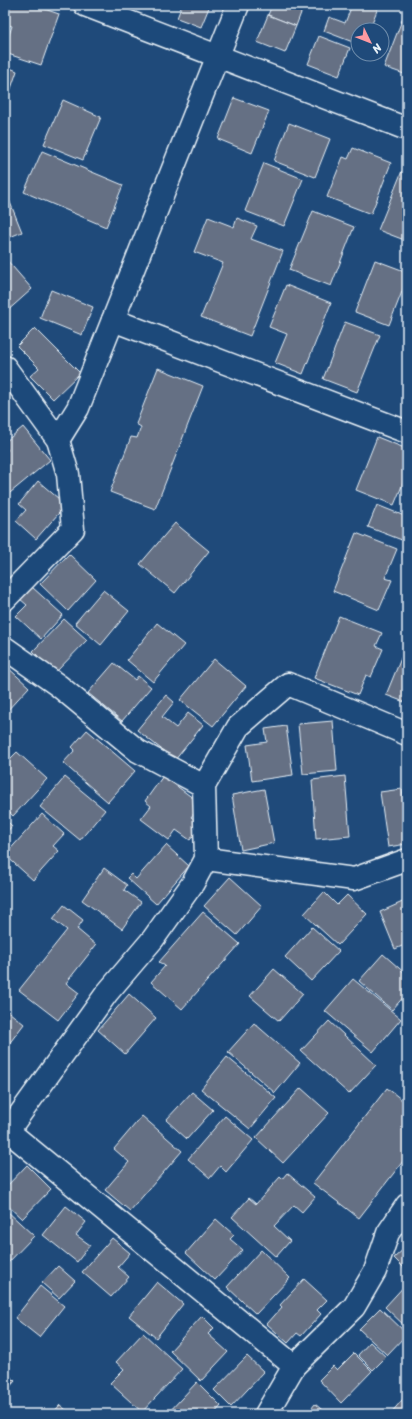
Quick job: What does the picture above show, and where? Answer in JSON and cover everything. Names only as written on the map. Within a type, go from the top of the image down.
[{"type":"street","points":[[85,5],[407,129]]},
{"type":"street","points":[[58,440],[78,408],[238,5]]},
{"type":"street","points":[[113,320],[407,432]]},
{"type":"street","points":[[5,367],[58,440],[68,474],[73,529],[5,599]]},
{"type":"street","points":[[5,648],[59,686],[138,751],[204,786]]},
{"type":"street","points":[[294,1366],[7,1133],[107,993],[153,939],[193,883],[206,859],[204,786],[238,727],[288,684],[407,734]]},
{"type":"street","points":[[206,859],[354,879],[407,860]]},
{"type":"street","points":[[266,1414],[294,1366],[354,1307],[375,1271],[388,1233],[407,1205]]},
{"type":"building","points":[[5,5],[33,5],[59,14],[41,65],[5,53],[5,47],[12,26],[5,24]]},
{"type":"building","points":[[182,5],[210,5],[201,27],[177,18]]},
{"type":"building","points":[[272,5],[304,5],[296,26],[268,15]]},
{"type":"building","points":[[352,5],[371,5],[378,8],[372,22],[350,22],[350,41],[324,31],[329,17],[345,23]]},
{"type":"building","points":[[407,7],[407,75],[384,67],[386,62],[390,62],[390,51]]},
{"type":"building","points":[[268,15],[296,26],[285,53],[257,42]]},
{"type":"building","points":[[319,36],[350,48],[339,76],[308,64]]},
{"type":"building","points":[[5,66],[17,71],[5,106]]},
{"type":"building","points":[[234,98],[269,111],[252,153],[218,139]]},
{"type":"building","points":[[63,100],[101,117],[83,160],[44,144]]},
{"type":"building","points":[[289,123],[330,139],[315,177],[274,161]]},
{"type":"building","points":[[353,148],[391,163],[371,214],[327,197],[343,157],[348,159]]},
{"type":"building","points":[[42,151],[123,185],[106,227],[24,192]]},
{"type":"building","points":[[264,163],[303,179],[284,226],[245,211]]},
{"type":"building","points":[[402,171],[407,173],[407,241],[378,230]]},
{"type":"building","points":[[5,190],[22,232],[5,239]]},
{"type":"building","points":[[313,211],[354,227],[331,286],[289,270]]},
{"type":"building","points":[[208,217],[234,227],[237,218],[257,226],[251,239],[283,251],[250,336],[201,317],[223,263],[194,252]]},
{"type":"building","points":[[6,259],[32,289],[5,313],[5,261]]},
{"type":"building","points":[[375,260],[407,272],[407,279],[389,325],[355,312]]},
{"type":"building","points":[[286,285],[331,303],[303,374],[275,363],[287,334],[269,327]]},
{"type":"building","points":[[51,290],[93,307],[82,335],[40,318]]},
{"type":"building","points":[[345,322],[380,335],[357,392],[323,379]]},
{"type":"building","points":[[35,328],[80,373],[53,399],[30,376],[39,368],[17,346]]},
{"type":"building","points":[[158,368],[203,386],[155,509],[110,492],[131,437],[137,438],[141,427],[136,424]]},
{"type":"building","points":[[23,427],[50,460],[5,497],[5,453],[8,450],[5,446],[5,442]]},
{"type":"building","points":[[377,437],[407,449],[407,474],[394,505],[356,490]]},
{"type":"building","points":[[38,481],[66,505],[36,539],[16,521],[26,510],[19,504]]},
{"type":"building","points":[[377,505],[407,517],[407,542],[368,527]]},
{"type":"building","points":[[175,523],[209,551],[175,593],[140,564]]},
{"type":"building","points":[[356,533],[397,549],[385,578],[392,580],[379,610],[333,591]]},
{"type":"building","points":[[69,554],[96,580],[68,611],[40,584]]},
{"type":"building","points":[[32,587],[63,615],[41,639],[16,616],[27,605],[20,599]]},
{"type":"building","points":[[103,590],[129,611],[101,645],[75,623]]},
{"type":"building","points":[[339,616],[382,633],[376,646],[383,649],[371,677],[366,675],[358,695],[314,678]]},
{"type":"building","points":[[64,619],[87,640],[55,673],[33,651]]},
{"type":"building","points":[[157,623],[184,645],[153,682],[127,660]]},
{"type":"building","points":[[407,646],[407,703],[386,695]]},
{"type":"building","points":[[214,659],[246,686],[213,726],[180,700]]},
{"type":"building","points":[[114,663],[135,680],[138,676],[151,687],[122,721],[88,693]]},
{"type":"building","points":[[5,665],[29,687],[5,713]]},
{"type":"building","points":[[166,695],[174,702],[162,717],[176,728],[188,713],[203,725],[175,760],[137,730]]},
{"type":"building","points":[[333,721],[337,771],[303,774],[298,724]]},
{"type":"building","points":[[286,726],[293,775],[252,781],[247,745],[267,742],[265,729]]},
{"type":"building","points":[[87,730],[135,771],[108,802],[63,763],[75,750],[72,747]]},
{"type":"building","points":[[17,752],[47,779],[13,816],[5,808],[5,764]]},
{"type":"building","points":[[163,776],[201,804],[191,817],[201,825],[190,840],[176,830],[169,840],[141,819],[151,806],[145,801]]},
{"type":"building","points":[[345,776],[350,836],[316,839],[312,780]]},
{"type":"building","points":[[65,777],[105,810],[80,840],[40,807]]},
{"type":"building","points":[[264,789],[274,843],[241,850],[232,795]]},
{"type":"building","points":[[402,789],[407,822],[407,844],[388,847],[380,792]]},
{"type":"building","points":[[42,814],[64,834],[53,846],[59,851],[33,880],[5,855]]},
{"type":"building","points":[[5,819],[12,826],[5,834]]},
{"type":"building","points":[[166,845],[189,866],[156,904],[127,878],[131,874],[136,879]]},
{"type":"building","points":[[104,868],[127,885],[124,890],[141,902],[122,929],[82,900]]},
{"type":"building","points":[[230,877],[262,906],[237,935],[204,906]]},
{"type":"building","points":[[324,892],[337,905],[347,895],[367,914],[338,945],[304,914]]},
{"type":"building","points":[[407,900],[407,944],[395,949],[380,912]]},
{"type":"building","points":[[64,905],[83,920],[77,929],[96,945],[66,983],[79,993],[58,1020],[19,990],[67,930],[53,919]]},
{"type":"building","points":[[203,912],[240,944],[182,1009],[151,982],[165,966],[159,962]]},
{"type":"building","points":[[312,927],[339,951],[311,981],[285,957]]},
{"type":"building","points":[[383,954],[407,975],[407,993],[392,1010],[359,981]]},
{"type":"building","points":[[274,969],[303,994],[279,1021],[250,996]]},
{"type":"building","points":[[353,979],[401,1019],[373,1052],[325,1011]]},
{"type":"building","points":[[129,994],[156,1018],[125,1054],[98,1030]]},
{"type":"building","points":[[5,1009],[24,1024],[5,1049]]},
{"type":"building","points":[[329,1021],[376,1065],[349,1094],[301,1051]]},
{"type":"building","points":[[254,1023],[300,1063],[275,1093],[228,1052]]},
{"type":"building","points":[[227,1057],[276,1098],[250,1129],[201,1089]]},
{"type":"building","points":[[301,1088],[329,1113],[283,1163],[256,1138]]},
{"type":"building","points":[[387,1088],[407,1104],[407,1156],[359,1218],[313,1183]]},
{"type":"building","points":[[192,1092],[213,1110],[187,1139],[166,1120]]},
{"type":"building","points":[[142,1116],[182,1151],[130,1211],[105,1190],[129,1162],[114,1149]]},
{"type":"building","points":[[225,1116],[253,1140],[226,1172],[220,1166],[210,1178],[188,1159]]},
{"type":"building","points":[[27,1165],[51,1189],[22,1219],[5,1203],[5,1188]]},
{"type":"building","points":[[287,1173],[315,1197],[302,1212],[294,1205],[274,1226],[290,1241],[276,1257],[232,1217],[249,1198],[256,1204],[280,1177],[282,1179]]},
{"type":"building","points":[[66,1206],[86,1222],[76,1235],[90,1245],[77,1262],[43,1235]]},
{"type":"building","points":[[6,1210],[34,1236],[5,1266],[5,1211]]},
{"type":"building","points":[[216,1219],[234,1235],[230,1239],[243,1250],[215,1280],[186,1253]]},
{"type":"building","points":[[112,1238],[130,1253],[118,1267],[129,1277],[111,1297],[82,1272]]},
{"type":"building","points":[[407,1246],[407,1271],[394,1258]]},
{"type":"building","points":[[261,1250],[290,1278],[256,1314],[227,1287]]},
{"type":"building","points":[[58,1266],[75,1281],[59,1298],[42,1283]]},
{"type":"building","points":[[304,1279],[327,1300],[317,1310],[321,1314],[301,1336],[297,1333],[288,1343],[267,1324],[282,1307],[280,1305]]},
{"type":"building","points":[[157,1282],[183,1304],[156,1338],[129,1316]]},
{"type":"building","points":[[407,1283],[407,1328],[385,1307]]},
{"type":"building","points":[[40,1286],[64,1306],[39,1337],[15,1318]]},
{"type":"building","points":[[380,1308],[407,1334],[387,1355],[359,1329]]},
{"type":"building","points":[[202,1316],[214,1328],[208,1334],[228,1352],[201,1381],[170,1351]]},
{"type":"building","points":[[143,1333],[182,1369],[142,1412],[110,1383],[124,1369],[116,1362]]},
{"type":"building","points":[[370,1342],[386,1357],[373,1370],[358,1355]]},
{"type":"building","points":[[354,1353],[372,1371],[341,1403],[319,1380],[333,1366],[337,1370]]},
{"type":"building","points":[[247,1356],[264,1372],[231,1407],[214,1390]]},
{"type":"building","points":[[5,1371],[15,1381],[5,1392]]},
{"type":"building","points":[[197,1382],[221,1406],[214,1414],[167,1414]]},
{"type":"building","points":[[403,1399],[407,1402],[407,1414],[390,1414]]},
{"type":"building","points":[[315,1404],[327,1414],[307,1414]]},
{"type":"building","points":[[60,1405],[71,1414],[52,1414]]}]
